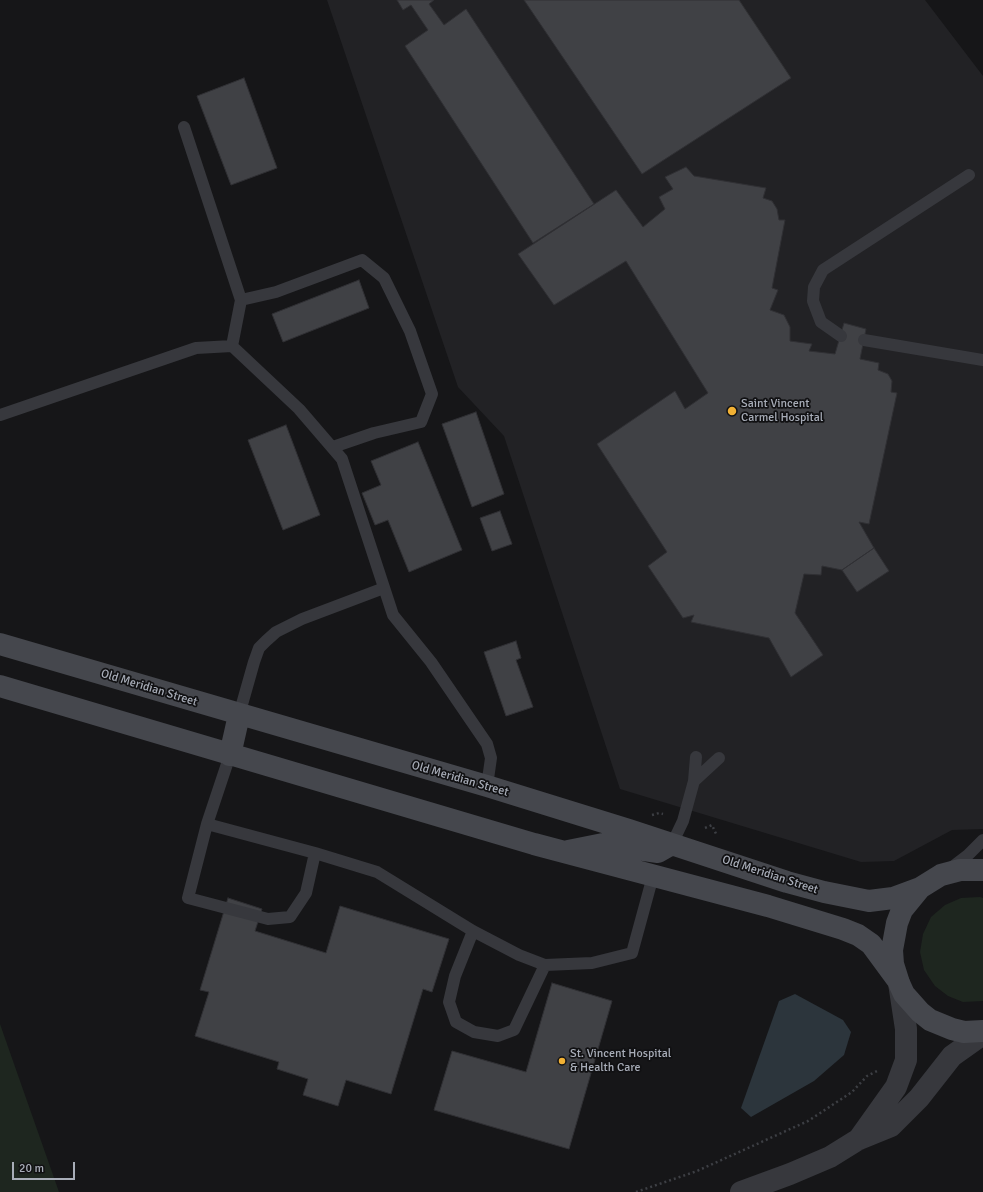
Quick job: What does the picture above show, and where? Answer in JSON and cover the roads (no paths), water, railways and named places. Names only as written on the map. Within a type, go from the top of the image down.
[{"type":"main road","name":"Old Meridian Street","points":[[0,644],[239,715],[487,786],[787,882],[853,899],[880,900],[920,888]]},
{"type":"main road","points":[[0,686],[230,755],[565,852],[768,906],[858,935],[871,944],[912,1004],[930,1020],[964,1032],[983,1033]]},
{"type":"main road","points":[[230,755],[239,715]]},
{"type":"main road","points":[[565,852],[603,844],[658,852],[672,844]]},
{"type":"main road","points":[[897,980],[892,950],[893,936],[902,910],[920,888],[941,876],[960,870],[983,870]]},
{"type":"street","points":[[859,1139],[896,1087],[906,1060],[906,1029],[897,980]]},
{"type":"street","points":[[741,1192],[830,1157],[859,1139],[890,1126],[919,1098],[952,1056],[983,1033]]},
{"type":"lane","points":[[184,127],[241,300],[232,346]]},
{"type":"lane","points":[[841,336],[821,322],[813,301],[814,286],[823,270],[969,175]]},
{"type":"lane","points":[[241,300],[276,292],[362,260],[384,278],[410,331],[432,394],[421,422],[374,433],[333,447]]},
{"type":"lane","points":[[864,340],[983,360]]},
{"type":"lane","points":[[0,415],[196,348],[232,346],[299,408],[342,459],[393,615],[431,662],[487,744],[491,758],[487,786]]},
{"type":"lane","points":[[239,715],[259,648],[276,632],[302,619],[384,588]]},
{"type":"lane","points":[[230,755],[207,824],[188,898],[268,918],[290,917],[306,893],[315,853]]},
{"type":"lane","points":[[672,844],[683,821],[694,781],[696,757]]},
{"type":"lane","points":[[694,781],[719,758]]},
{"type":"lane","points":[[207,824],[315,853],[376,872],[473,931],[519,955],[545,965],[592,962],[632,953],[653,876]]},
{"type":"lane","points":[[941,876],[968,855],[983,840]]},
{"type":"lane","points":[[473,931],[455,976],[449,1002],[456,1022],[474,1032],[498,1036],[514,1030],[545,965]]},
{"type":"place","name":"Saint Vincent Carmel Hospital","points":[[732,411]]},
{"type":"place","name":"St. Vincent Hospital & Health Care","points":[[562,1061]]}]
